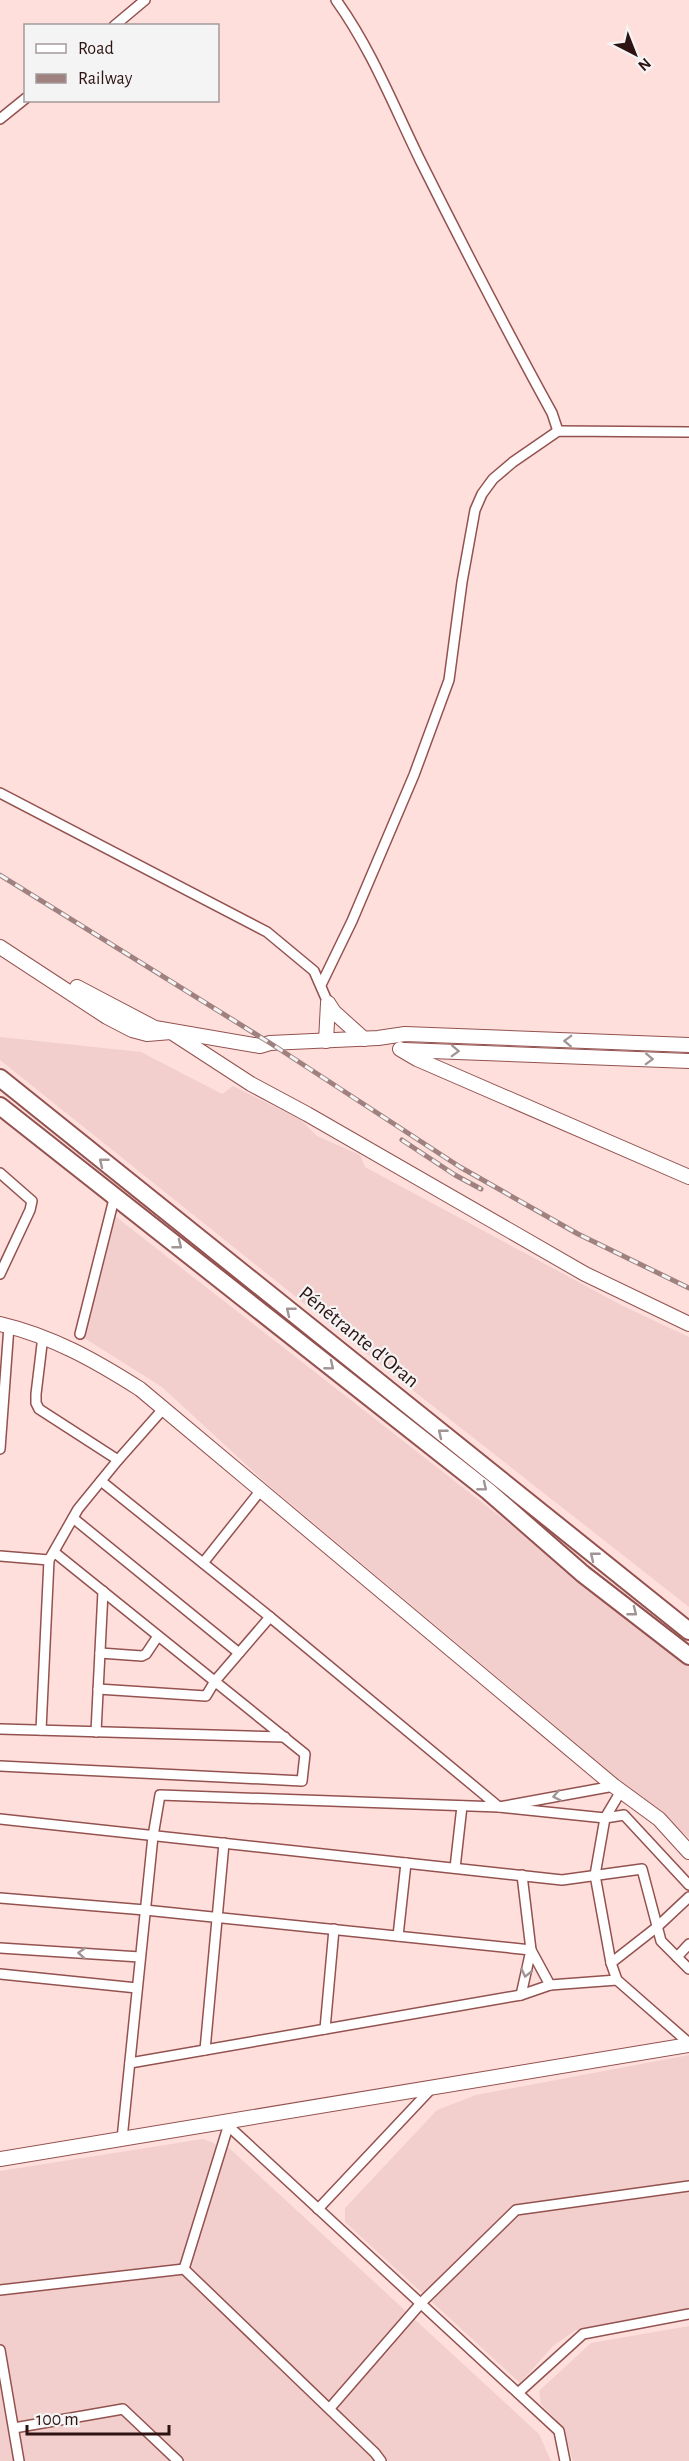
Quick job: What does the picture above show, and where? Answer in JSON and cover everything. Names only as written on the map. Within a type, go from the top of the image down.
[{"type":"highway","name":"Pénétrante d'Oran","points":[[0,1078],[686,1629]]},
{"type":"highway","name":"Pénétrante d'Oran","points":[[0,1106],[488,1491],[583,1574],[689,1656]]},
{"type":"street","points":[[116,24],[145,0]]},
{"type":"street","points":[[336,0],[358,33],[396,105],[420,160],[552,413],[558,431]]},
{"type":"street","points":[[0,119],[24,100]]},
{"type":"street","points":[[321,985],[352,921],[414,775],[449,680],[462,582],[476,510],[482,494],[493,479],[513,462],[558,431],[689,432]]},
{"type":"street","points":[[0,793],[267,932],[314,971],[334,1012],[371,1038],[689,1177]]},
{"type":"street","points":[[0,946],[107,1017],[132,1030],[147,1034],[171,1032],[260,1046],[270,1043],[405,1034],[689,1046]]},
{"type":"street","points":[[326,1041],[328,1003]]},
{"type":"street","points":[[171,1032],[251,1084],[307,1113],[585,1274],[689,1324]]},
{"type":"street","points":[[400,1049],[689,1061]]},
{"type":"street","points":[[0,1173],[32,1201],[0,1274]]},
{"type":"street","points":[[80,1334],[115,1196]]},
{"type":"street","points":[[0,1449],[4,1325],[43,1336],[112,1371],[164,1408],[618,1788],[659,1819],[689,1852]]},
{"type":"street","points":[[43,1336],[36,1394],[39,1409],[118,1460]]},
{"type":"street","points":[[41,1730],[51,1556],[74,1518],[101,1481],[164,1408]]},
{"type":"street","points":[[101,1481],[270,1617],[499,1807],[618,1788]]},
{"type":"street","points":[[204,1563],[261,1490]]},
{"type":"street","points":[[74,1518],[239,1653]]},
{"type":"street","points":[[0,1556],[51,1556],[103,1591],[305,1754],[302,1781],[0,1766]]},
{"type":"street","points":[[96,1732],[103,1591]]},
{"type":"street","points":[[98,1689],[206,1696],[215,1681],[270,1617]]},
{"type":"street","points":[[100,1653],[142,1656],[146,1654],[158,1636]]},
{"type":"street","points":[[0,1729],[285,1737]]},
{"type":"street","points":[[618,1788],[605,1818],[595,1875],[611,1963],[618,1980],[689,2044]]},
{"type":"street","points":[[122,2139],[153,1836],[160,1795],[499,1807],[605,1818],[624,1815],[689,1885]]},
{"type":"street","points":[[455,1868],[462,1806]]},
{"type":"street","points":[[0,1819],[562,1880],[642,1869],[661,1941],[689,1969]]},
{"type":"street","points":[[205,2050],[224,1843]]},
{"type":"street","points":[[398,1936],[406,1863]]},
{"type":"street","points":[[521,1995],[531,1950],[522,1875]]},
{"type":"street","points":[[611,1963],[657,1927],[689,1897]]},
{"type":"street","points":[[0,1898],[217,1917],[531,1950]]},
{"type":"street","points":[[325,2029],[334,1929]]},
{"type":"street","points":[[677,1957],[689,1944]]},
{"type":"street","points":[[0,1948],[140,1957]]},
{"type":"street","points":[[531,1950],[550,1985]]},
{"type":"street","points":[[0,1974],[137,1988]]},
{"type":"street","points":[[130,2063],[521,1995],[550,1985],[618,1980]]},
{"type":"street","points":[[0,2159],[226,2124],[689,2044]]},
{"type":"street","points":[[318,2209],[433,2087]]},
{"type":"street","points":[[226,2124],[422,2302],[558,2431],[565,2461]]},
{"type":"street","points":[[184,2269],[226,2124]]},
{"type":"street","points":[[330,2408],[422,2302],[516,2210],[689,2186]]},
{"type":"street","points":[[0,2290],[184,2269]]},
{"type":"street","points":[[184,2269],[330,2408],[375,2452],[381,2461]]},
{"type":"street","points":[[518,2393],[583,2334],[689,2314]]},
{"type":"street","points":[[0,2350],[19,2461]]},
{"type":"street","points":[[14,2428],[123,2409],[178,2461]]},
{"type":"shaded area","points":[[0,1037],[141,1052],[222,1094],[233,1086],[301,1120],[317,1136],[360,1155],[365,1167],[623,1306],[689,1337],[689,1607],[401,1381],[0,1060]]},
{"type":"shaded area","points":[[106,1209],[689,1664],[689,1838],[266,1483],[162,1387],[81,1336]]},
{"type":"shaded area","points":[[689,2055],[689,2309],[576,2330],[553,2346],[520,2383],[345,2222],[345,2208],[437,2110],[476,2095]]},
{"type":"shaded area","points":[[203,2139],[214,2143],[224,2154],[228,2147],[539,2434],[551,2461],[0,2461],[0,2171]]},
{"type":"shaded area","points":[[689,2326],[689,2461],[573,2461],[563,2427],[541,2404],[539,2391],[591,2343]]},
{"type":"railway","points":[[0,875],[270,1043],[460,1167],[578,1234],[689,1288]]},
{"type":"railway","points":[[402,1140],[455,1175],[481,1189]]}]
